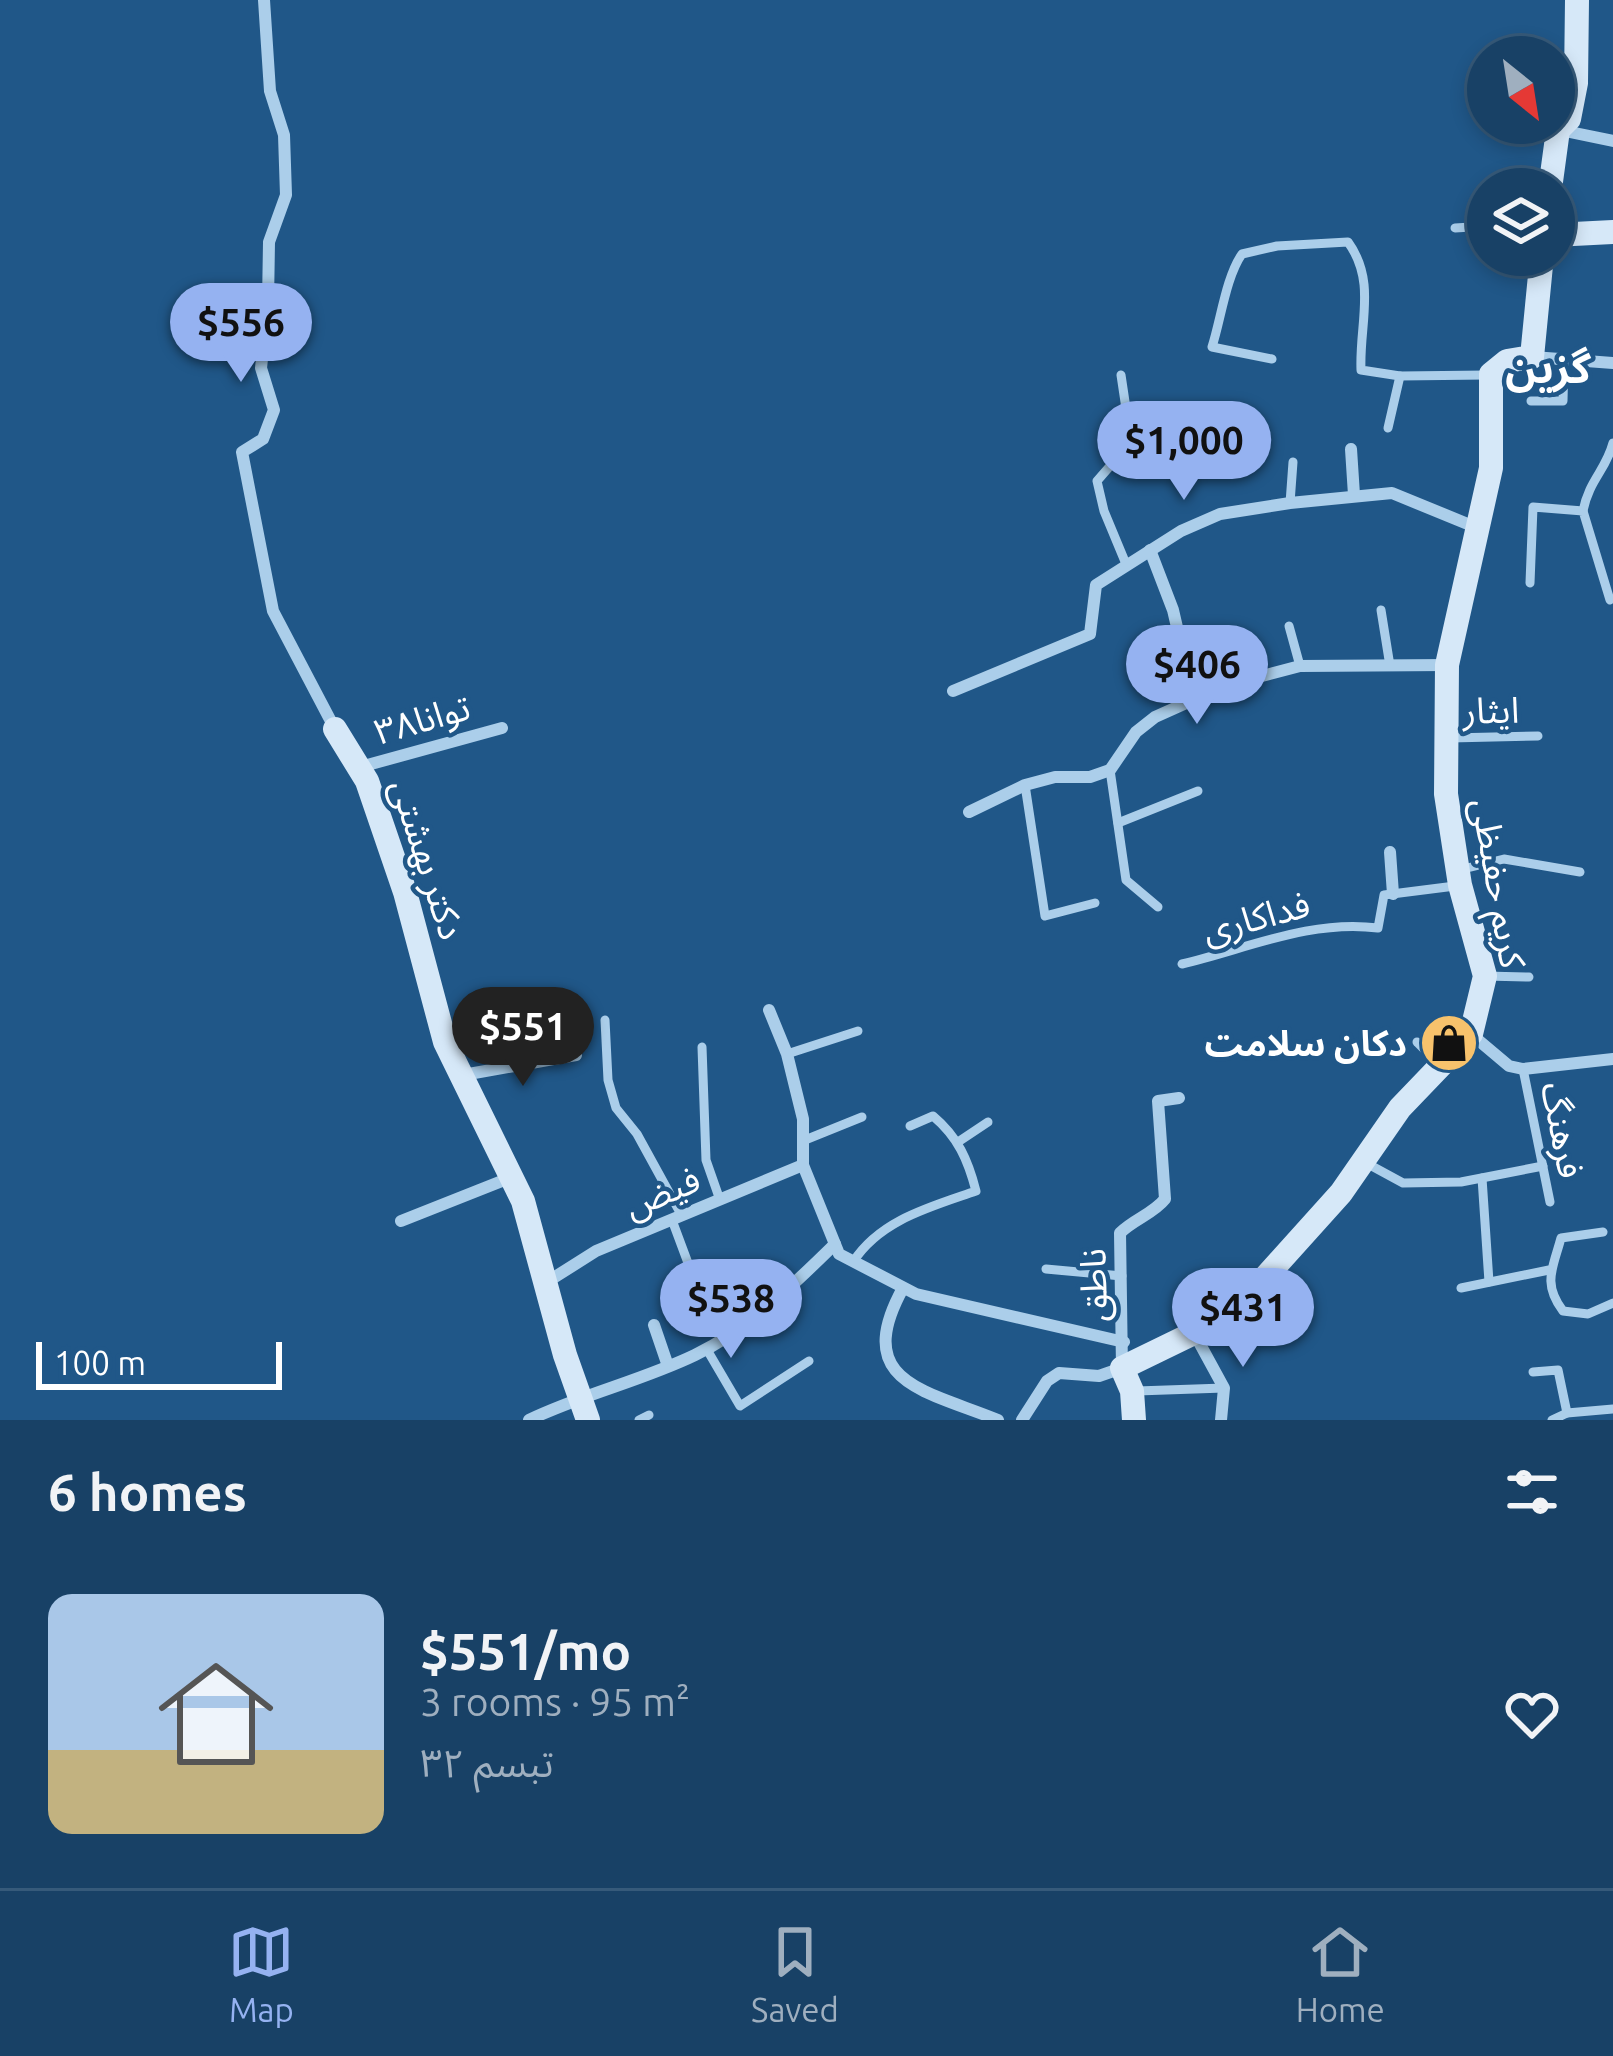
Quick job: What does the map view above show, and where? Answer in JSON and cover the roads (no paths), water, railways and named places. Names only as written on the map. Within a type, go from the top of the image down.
[{"type":"street","points":[[264,0],[270,92],[284,135],[286,195],[269,242],[261,368],[274,410],[262,439],[242,452],[273,611],[335,729]]},
{"type":"street","points":[[1575,87],[1577,0]]},
{"type":"street","points":[[1575,133],[1613,141]]},
{"type":"street","points":[[1575,235],[1613,232]]},
{"type":"street","points":[[1532,357],[1540,276]]},
{"type":"street","points":[[1491,374],[1507,362],[1532,357],[1613,363]]},
{"type":"street","name":"کریم حفیظی","points":[[1127,1380],[1242,1303],[1340,1193],[1400,1108],[1471,1034],[1485,976],[1459,878],[1446,794],[1447,665],[1491,468],[1491,374]]},
{"type":"street","points":[[1351,448],[1354,494]]},
{"type":"street","points":[[953,692],[1090,634],[1096,585],[1181,530],[1220,514],[1354,494],[1392,493],[1475,526]]},
{"type":"street","points":[[1150,550],[1174,610],[1183,653],[1205,696]]},
{"type":"street","points":[[969,812],[1025,785],[1110,770],[1136,732],[1156,717],[1224,686],[1300,666],[1447,665]]},
{"type":"street","name":"توانا۳۸","points":[[358,767],[502,728]]},
{"type":"street","name":"دکتر بهشتی","points":[[335,729],[358,767],[405,892],[445,1042],[524,1201],[584,1408]]},
{"type":"street","points":[[1390,852],[1393,894]]},
{"type":"street","points":[[769,1010],[787,1054],[805,1140],[803,1165],[839,1254],[903,1288],[1124,1342]]},
{"type":"street","points":[[1471,1034],[1509,1066],[1523,1070],[1613,1060]]},
{"type":"street","points":[[462,1075],[576,1055]]},
{"type":"street","name":"ناطق","points":[[1127,1380],[1120,1232],[1158,1209],[1165,1199],[1158,1101],[1179,1098]]},
{"type":"street","name":"فیض","points":[[547,1282],[596,1251],[803,1165]]},
{"type":"street","points":[[401,1221],[512,1177]]},
{"type":"street","points":[[529,1420],[584,1408],[706,1348],[788,1290],[835,1244]]},
{"type":"street","points":[[903,1288],[889,1314],[883,1341],[886,1362],[914,1385],[970,1415],[998,1420]]},
{"type":"street","points":[[654,1325],[668,1366]]},
{"type":"street","points":[[1194,1334],[1224,1388],[1222,1420]]},
{"type":"street","points":[[1022,1420],[1047,1381],[1059,1373],[1127,1380],[1135,1420]]},
{"type":"lane","points":[[1455,228],[1467,227]]},
{"type":"lane","points":[[1272,359],[1212,347],[1228,297],[1231,269],[1242,254],[1276,246],[1348,242],[1360,258],[1367,294],[1361,370],[1400,376],[1491,374]]},
{"type":"lane","points":[[1531,401],[1563,401],[1564,359]]},
{"type":"lane","points":[[1121,375],[1131,442],[1097,481],[1126,564]]},
{"type":"lane","points":[[1388,428],[1400,376]]},
{"type":"lane","points":[[1120,452],[1185,431]]},
{"type":"lane","points":[[1610,600],[1583,511],[1593,476],[1609,460],[1613,443]]},
{"type":"lane","points":[[1290,503],[1293,462]]},
{"type":"lane","points":[[1530,584],[1533,507],[1583,511]]},
{"type":"lane","points":[[1381,610],[1390,666]]},
{"type":"lane","points":[[1289,626],[1300,666]]},
{"type":"lane","name":"ایثار","points":[[1445,739],[1538,736]]},
{"type":"lane","points":[[1110,770],[1126,880],[1158,907]]},
{"type":"lane","points":[[1025,785],[1045,916],[1095,903]]},
{"type":"lane","points":[[1118,823],[1198,791]]},
{"type":"lane","points":[[1393,894],[1459,878],[1504,860],[1580,872]]},
{"type":"lane","name":"فداکاری","points":[[1182,964],[1313,927],[1343,923],[1378,928],[1384,895],[1393,894]]},
{"type":"lane","points":[[1485,976],[1529,977]]},
{"type":"lane","points":[[605,1020],[608,1080],[616,1108],[637,1134],[677,1218],[691,1271]]},
{"type":"lane","points":[[787,1054],[858,1031]]},
{"type":"lane","points":[[1417,1042],[1441,1066]]},
{"type":"lane","points":[[702,1047],[706,1160],[721,1200]]},
{"type":"lane","name":"فرهنگ","points":[[1523,1070],[1550,1202]]},
{"type":"lane","points":[[853,1262],[864,1245],[891,1223],[976,1191],[958,1142],[933,1116],[910,1126]]},
{"type":"lane","points":[[805,1140],[862,1117]]},
{"type":"lane","points":[[958,1142],[988,1122]]},
{"type":"lane","points":[[1363,1161],[1403,1183],[1460,1182],[1543,1166]]},
{"type":"lane","points":[[1482,1178],[1489,1282]]},
{"type":"lane","points":[[1603,1232],[1561,1238],[1549,1270],[1551,1295],[1563,1310],[1588,1314],[1613,1303]]},
{"type":"lane","points":[[1046,1269],[1122,1276]]},
{"type":"lane","points":[[1461,1288],[1549,1270]]},
{"type":"lane","points":[[706,1348],[740,1406],[809,1361]]},
{"type":"lane","points":[[1533,1372],[1558,1370],[1567,1413]]},
{"type":"lane","points":[[1127,1380],[1224,1388]]},
{"type":"lane","points":[[1552,1420],[1567,1413],[1613,1409]]},
{"type":"place","name":"دکان سلامت","points":[[1449,1043]]},
{"type":"district","name":"گزین","points":[[1548,368]]}]
